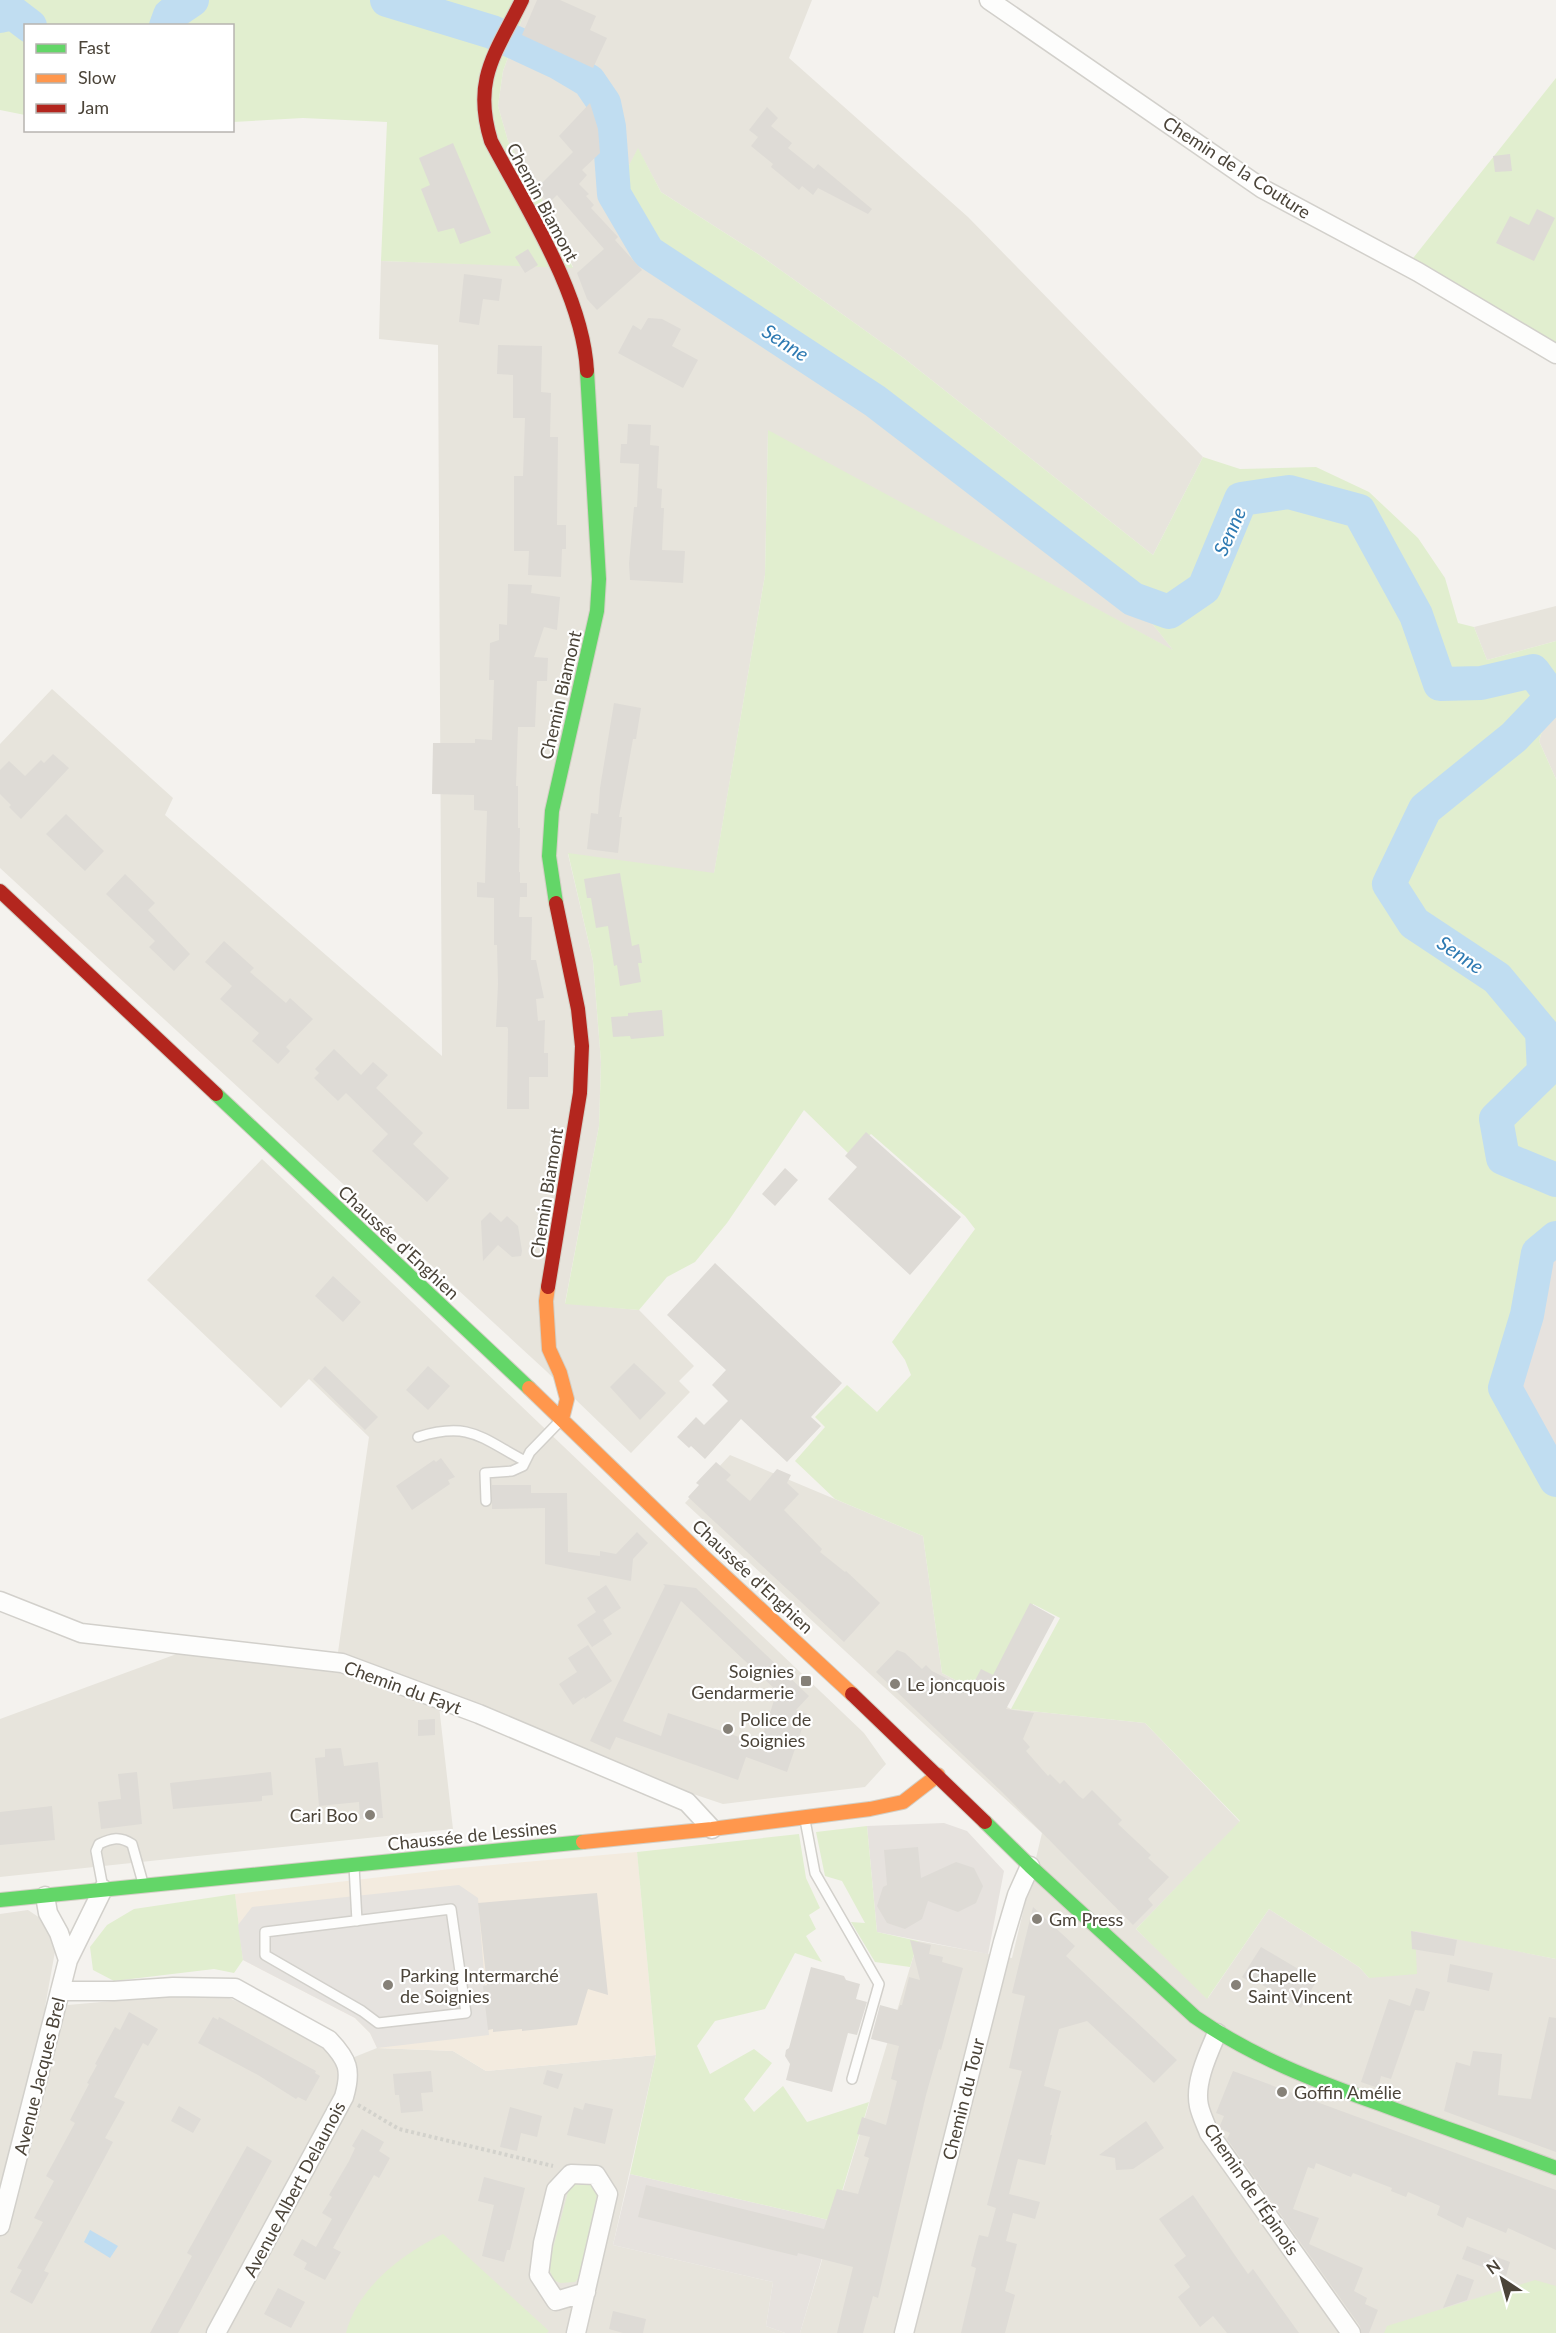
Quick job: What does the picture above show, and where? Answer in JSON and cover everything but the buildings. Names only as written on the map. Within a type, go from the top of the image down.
[{"type":"main road","name":"Chemin Biamont","points":[[522,0],[487,71],[483,97],[484,118],[491,141],[562,276],[586,348],[599,579],[597,611],[552,811],[549,856],[553,890],[578,1009],[582,1046],[580,1093],[546,1301],[549,1349],[560,1373],[567,1399],[562,1419]]},
{"type":"main road","name":"Chaussée d'Enghien","points":[[0,891],[562,1419],[703,1556],[938,1775],[1030,1866],[1186,2009],[1217,2033],[1258,2057],[1302,2077],[1556,2168]]},
{"type":"main road","name":"Chaussée de Lessines","points":[[0,1900],[354,1866],[804,1818],[903,1802],[938,1775]]},
{"type":"street","name":"Chemin de la Couture","points":[[990,0],[1263,189],[1418,272],[1556,354]]},
{"type":"street","name":"Chemin du Fayt","points":[[0,1601],[81,1633],[342,1663],[479,1714],[687,1802],[712,1829]]},
{"type":"street","name":"Chemin du Tour","points":[[904,2333],[1003,1942],[1017,1895],[1030,1866]]},
{"type":"street","name":"Avenue Jacques Brel","points":[[0,2226],[68,1960],[103,1889]]},
{"type":"street","points":[[45,1896],[48,1913],[59,1933],[68,1960]]},
{"type":"street","name":"Avenue Albert Delaunois","points":[[60,1990],[235,1988],[329,2040],[348,2065],[349,2081],[344,2097],[216,2333]]},
{"type":"street","name":"Chemin de l'Épinois","points":[[1217,2033],[1206,2058],[1200,2083],[1198,2106],[1209,2133],[1352,2333]]},
{"type":"street","points":[[576,2333],[586,2292],[608,2194],[596,2175],[571,2175],[556,2190],[543,2243],[539,2275],[556,2301],[586,2292]]},
{"type":"lane","points":[[486,1501],[485,1473],[512,1471],[523,1466],[530,1452],[562,1419]]},
{"type":"lane","points":[[418,1437],[437,1431],[464,1430],[478,1434],[525,1461]]},
{"type":"lane","points":[[804,1818],[815,1873],[879,1984],[852,2079]]},
{"type":"lane","points":[[103,1889],[96,1851],[99,1844],[110,1839],[122,1838],[132,1844],[143,1885]]},
{"type":"lane","points":[[354,1866],[357,1921]]},
{"type":"lane","points":[[451,1909],[465,2013],[378,2023],[362,2011],[265,1954],[265,1932],[357,1921],[451,1909]]},
{"type":"path","points":[[344,2097],[399,2128],[562,2169],[571,2175]]},
{"type":"shaded area","points":[[529,0],[812,0],[789,58],[968,217],[1203,457],[1153,555],[905,359],[758,254],[661,192],[638,149],[614,194],[648,252],[875,401],[1133,599],[1174,651],[768,431],[765,575],[714,874],[568,854],[593,961],[601,1062],[599,1126],[565,1303],[639,1310],[694,1366],[679,1381],[690,1392],[631,1453],[545,1370],[0,868],[0,744],[52,689],[173,798],[165,815],[442,1056],[438,345],[379,339],[381,261],[573,267],[545,205],[508,141],[498,106],[503,71]]},
{"type":"shaded area","points":[[1556,606],[1556,641],[1487,660],[1474,627]]},
{"type":"shaded area","points":[[1556,688],[1556,779],[1539,741]]},
{"type":"shaded area","points":[[262,1159],[864,1733],[886,1764],[865,1787],[723,1804],[439,1706],[453,1829],[0,1877],[0,1719],[182,1652],[336,1666],[369,1437],[309,1379],[281,1408],[147,1280]]},
{"type":"shaded area","points":[[1556,1238],[1556,1480],[1505,1388],[1527,1315],[1538,1253]]},
{"type":"shaded area","points":[[730,1455],[923,1536],[942,1673],[1011,1709],[1145,1723],[1240,1822],[1136,1929],[1208,1998],[1269,1909],[1359,1967],[1369,1978],[1415,1930],[1556,1959],[1556,2333],[800,2333],[918,1941],[1012,1958],[1042,1833],[685,1503]]},
{"type":"shaded area","points":[[944,1823],[967,1831],[1004,1871],[988,1954],[877,1932],[867,1826]]},
{"type":"shaded area","points":[[637,1852],[656,2055],[486,2071],[453,2051],[377,2048],[370,2033],[355,2018],[243,1960],[235,1894],[459,1868]]},
{"type":"shaded area","name":"Parking Intermarché de Soignies","points":[[459,1885],[478,1898],[489,2035],[377,2048],[370,2033],[355,2018],[243,1960],[238,1925],[252,1907]]},
{"type":"shaded area","points":[[28,1910],[43,1920],[56,1946],[45,2007],[215,1992],[246,2005],[326,2050],[337,2064],[377,2048],[453,2051],[486,2071],[656,2055],[613,2245],[773,2282],[766,2326],[785,2333],[0,2333],[0,1914]]},
{"type":"shaded area","points":[[630,2174],[833,2221],[800,2333],[785,2333],[766,2326],[773,2282],[613,2245]]},
{"type":"green space","points":[[0,0],[529,0],[503,71],[498,106],[508,141],[545,205],[573,268],[381,261],[387,122],[303,118],[234,122],[234,24],[24,24],[24,115],[0,110]]},
{"type":"green space","points":[[1556,78],[1556,349],[1410,262]]},
{"type":"green space","points":[[638,148],[661,192],[758,254],[905,359],[1153,555],[1203,457],[1240,469],[1316,467],[1369,492],[1418,538],[1445,578],[1458,623],[1474,627],[1487,660],[1556,641],[1556,688],[1539,741],[1556,779],[1556,1238],[1538,1253],[1527,1315],[1505,1388],[1556,1480],[1556,1959],[1415,1931],[1417,1974],[1369,1978],[1359,1967],[1269,1909],[1207,1999],[1136,1929],[1240,1821],[1145,1723],[1011,1709],[1060,1618],[1033,1604],[984,1695],[942,1673],[923,1536],[835,1499],[795,1461],[825,1427],[815,1417],[847,1385],[877,1412],[911,1375],[905,1360],[892,1342],[975,1229],[965,1216],[871,1134],[849,1154],[804,1110],[727,1223],[695,1262],[667,1277],[639,1310],[565,1304],[599,1126],[601,1062],[593,961],[568,853],[714,873],[765,575],[768,430],[1173,650],[1133,599],[875,401],[648,252],[614,194]]},
{"type":"green space","points":[[867,1826],[877,1932],[918,1941],[910,1967],[875,1962],[851,1922],[865,1923],[842,1881],[825,1876],[816,1832]]},
{"type":"green space","points":[[799,1834],[806,1878],[820,1908],[809,1915],[816,1929],[806,1936],[822,1962],[795,1953],[765,2009],[715,2021],[697,2046],[710,2074],[754,2049],[772,2063],[744,2099],[754,2112],[783,2086],[807,2122],[869,2102],[833,2221],[630,2174],[656,2055],[637,1852]]},
{"type":"green space","points":[[235,1894],[243,1960],[234,1973],[214,1969],[114,1981],[93,1970],[90,1947],[107,1925],[134,1909]]},
{"type":"green space","points":[[579,2182],[594,2187],[600,2201],[580,2276],[575,2282],[560,2283],[554,2280],[548,2267],[568,2192],[573,2184]]},
{"type":"green space","points":[[443,2234],[549,2331],[547,2333],[346,2333],[360,2301],[371,2287],[397,2262]]},
{"type":"green space","points":[[1535,2280],[1556,2286],[1556,2333],[1384,2333],[1387,2326]]},
{"type":"water","points":[[90,2230],[118,2246],[110,2258],[84,2242]]},
{"type":"waterway","name":"Senne","points":[[167,24],[170,15],[192,0]]},
{"type":"waterway","name":"Senne","points":[[387,0],[492,32],[557,62],[589,81],[604,103],[609,127],[614,194],[648,252],[875,401],[1133,599],[1169,612],[1204,588],[1241,499],[1289,492],[1359,511],[1416,615],[1440,684],[1481,683],[1533,671],[1552,697],[1514,737],[1425,809],[1389,884],[1414,923],[1497,978],[1542,1032],[1544,1072],[1496,1119],[1503,1158],[1556,1180]]},
{"type":"waterway","name":"Senne","points":[[0,16],[13,13],[27,24]]},
{"type":"waterway","name":"Senne","points":[[1556,1238],[1538,1253],[1527,1315],[1505,1388],[1556,1480]]},
{"type":"traffic: fast","points":[[556,903],[549,856],[552,811],[597,611],[599,579],[587,371]]},
{"type":"traffic: fast","points":[[216,1094],[529,1388]]},
{"type":"traffic: fast","points":[[985,1822],[1195,2017],[1217,2031],[1262,2056],[1308,2077],[1556,2168]]},
{"type":"traffic: fast","points":[[0,1900],[583,1842]]},
{"type":"traffic: slow","points":[[548,1287],[546,1301],[549,1349],[560,1373],[567,1399],[562,1419]]},
{"type":"traffic: slow","points":[[529,1388],[703,1556],[852,1694]]},
{"type":"traffic: slow","points":[[583,1842],[712,1829],[870,1809],[903,1802],[938,1775]]},
{"type":"traffic: jam","points":[[522,0],[490,67],[484,100],[486,119],[491,141],[551,253],[564,283],[583,342],[587,371]]},
{"type":"traffic: jam","points":[[0,891],[216,1094]]},
{"type":"traffic: jam","points":[[548,1287],[580,1093],[582,1046],[578,1009],[556,903]]},
{"type":"traffic: jam","points":[[852,1694],[985,1822]]},
{"type":"place","name":"Soignies Gendarmerie","points":[[806,1681]]},
{"type":"place","name":"Le joncquois","points":[[895,1684]]},
{"type":"place","name":"Police de Soignies","points":[[728,1729]]},
{"type":"place","name":"Cari Boo","points":[[370,1815]]},
{"type":"place","name":"Gm Press","points":[[1037,1919]]},
{"type":"place","name":"Parking Intermarché de Soignies","points":[[388,1985]]},
{"type":"place","name":"Chapelle Saint Vincent","points":[[1236,1985]]},
{"type":"place","name":"Goffin Amélie","points":[[1282,2092]]}]
